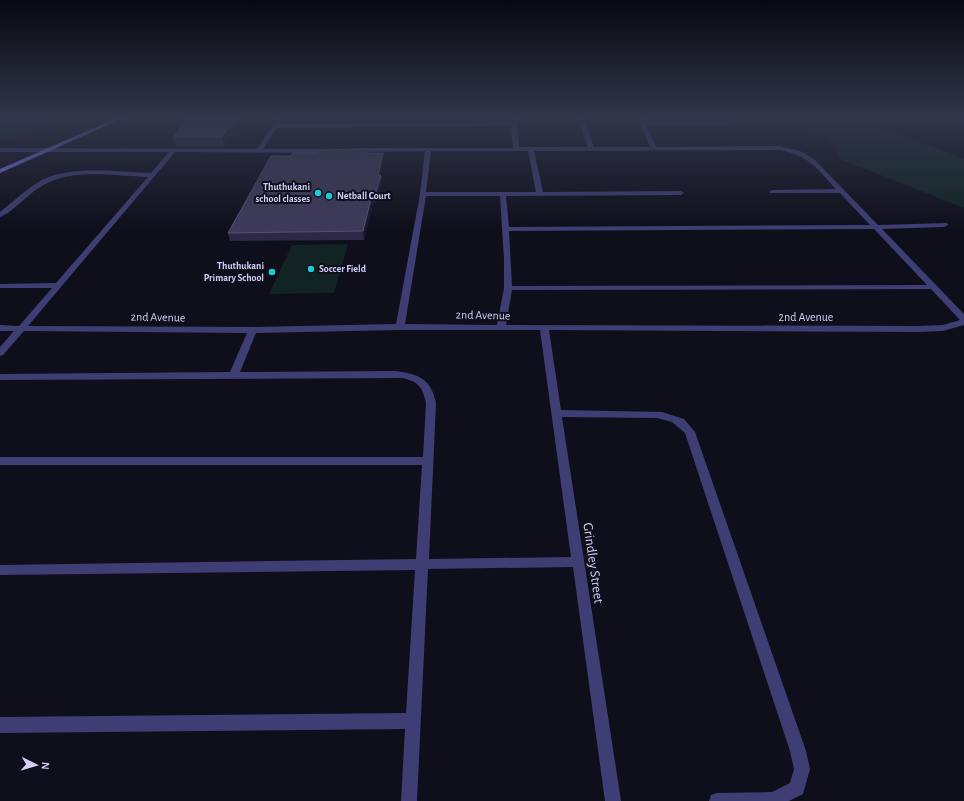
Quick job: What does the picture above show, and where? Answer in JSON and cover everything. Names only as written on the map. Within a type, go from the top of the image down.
[{"type":"street","points":[[0,171],[38,154]]},
{"type":"street","points":[[0,353],[170,154]]},
{"type":"street","points":[[400,327],[423,194],[428,154]]},
{"type":"street","points":[[532,154],[540,193]]},
{"type":"street","points":[[802,154],[812,160],[964,319]]},
{"type":"street","points":[[0,215],[36,187],[54,177],[75,174],[153,175]]},
{"type":"street","points":[[772,192],[842,191]]},
{"type":"street","points":[[501,328],[508,288],[503,193]]},
{"type":"street","points":[[423,194],[681,193]]},
{"type":"street","points":[[505,230],[905,227],[944,224]]},
{"type":"street","points":[[0,286],[59,285]]},
{"type":"street","points":[[508,288],[932,286]]},
{"type":"street","name":"2nd Avenue","points":[[0,328],[253,330],[400,327],[918,329],[943,328],[964,322]]},
{"type":"street","name":"Grindley Street","points":[[544,328],[612,801]]},
{"type":"street","points":[[234,375],[253,330]]},
{"type":"street","points":[[0,377],[395,374],[414,378],[429,390],[431,403],[409,801]]},
{"type":"street","points":[[556,413],[657,414],[672,417],[684,423],[690,432],[798,751],[802,769],[797,788],[773,800],[717,801]]},
{"type":"street","points":[[0,461],[428,461]]},
{"type":"street","points":[[0,570],[578,562]]},
{"type":"street","points":[[0,725],[413,721]]},
{"type":"green space","points":[[838,154],[952,154],[964,159],[964,208],[840,159]]},
{"type":"green space","name":"Soccer Field","points":[[348,244],[334,293],[269,294],[292,245]]},
{"type":"building","name":"Thuthukani school classes","points":[[292,154],[383,154],[378,175],[381,176],[375,195],[372,195],[363,231],[228,233],[271,156],[291,156]]},
{"type":"place","name":"Thuthukani school classes","points":[[318,193]]},
{"type":"place","name":"Netball Court","points":[[329,196]]},
{"type":"place","name":"Soccer Field","points":[[311,269]]},
{"type":"place","name":"Thuthukani Primary School","points":[[272,272]]}]
